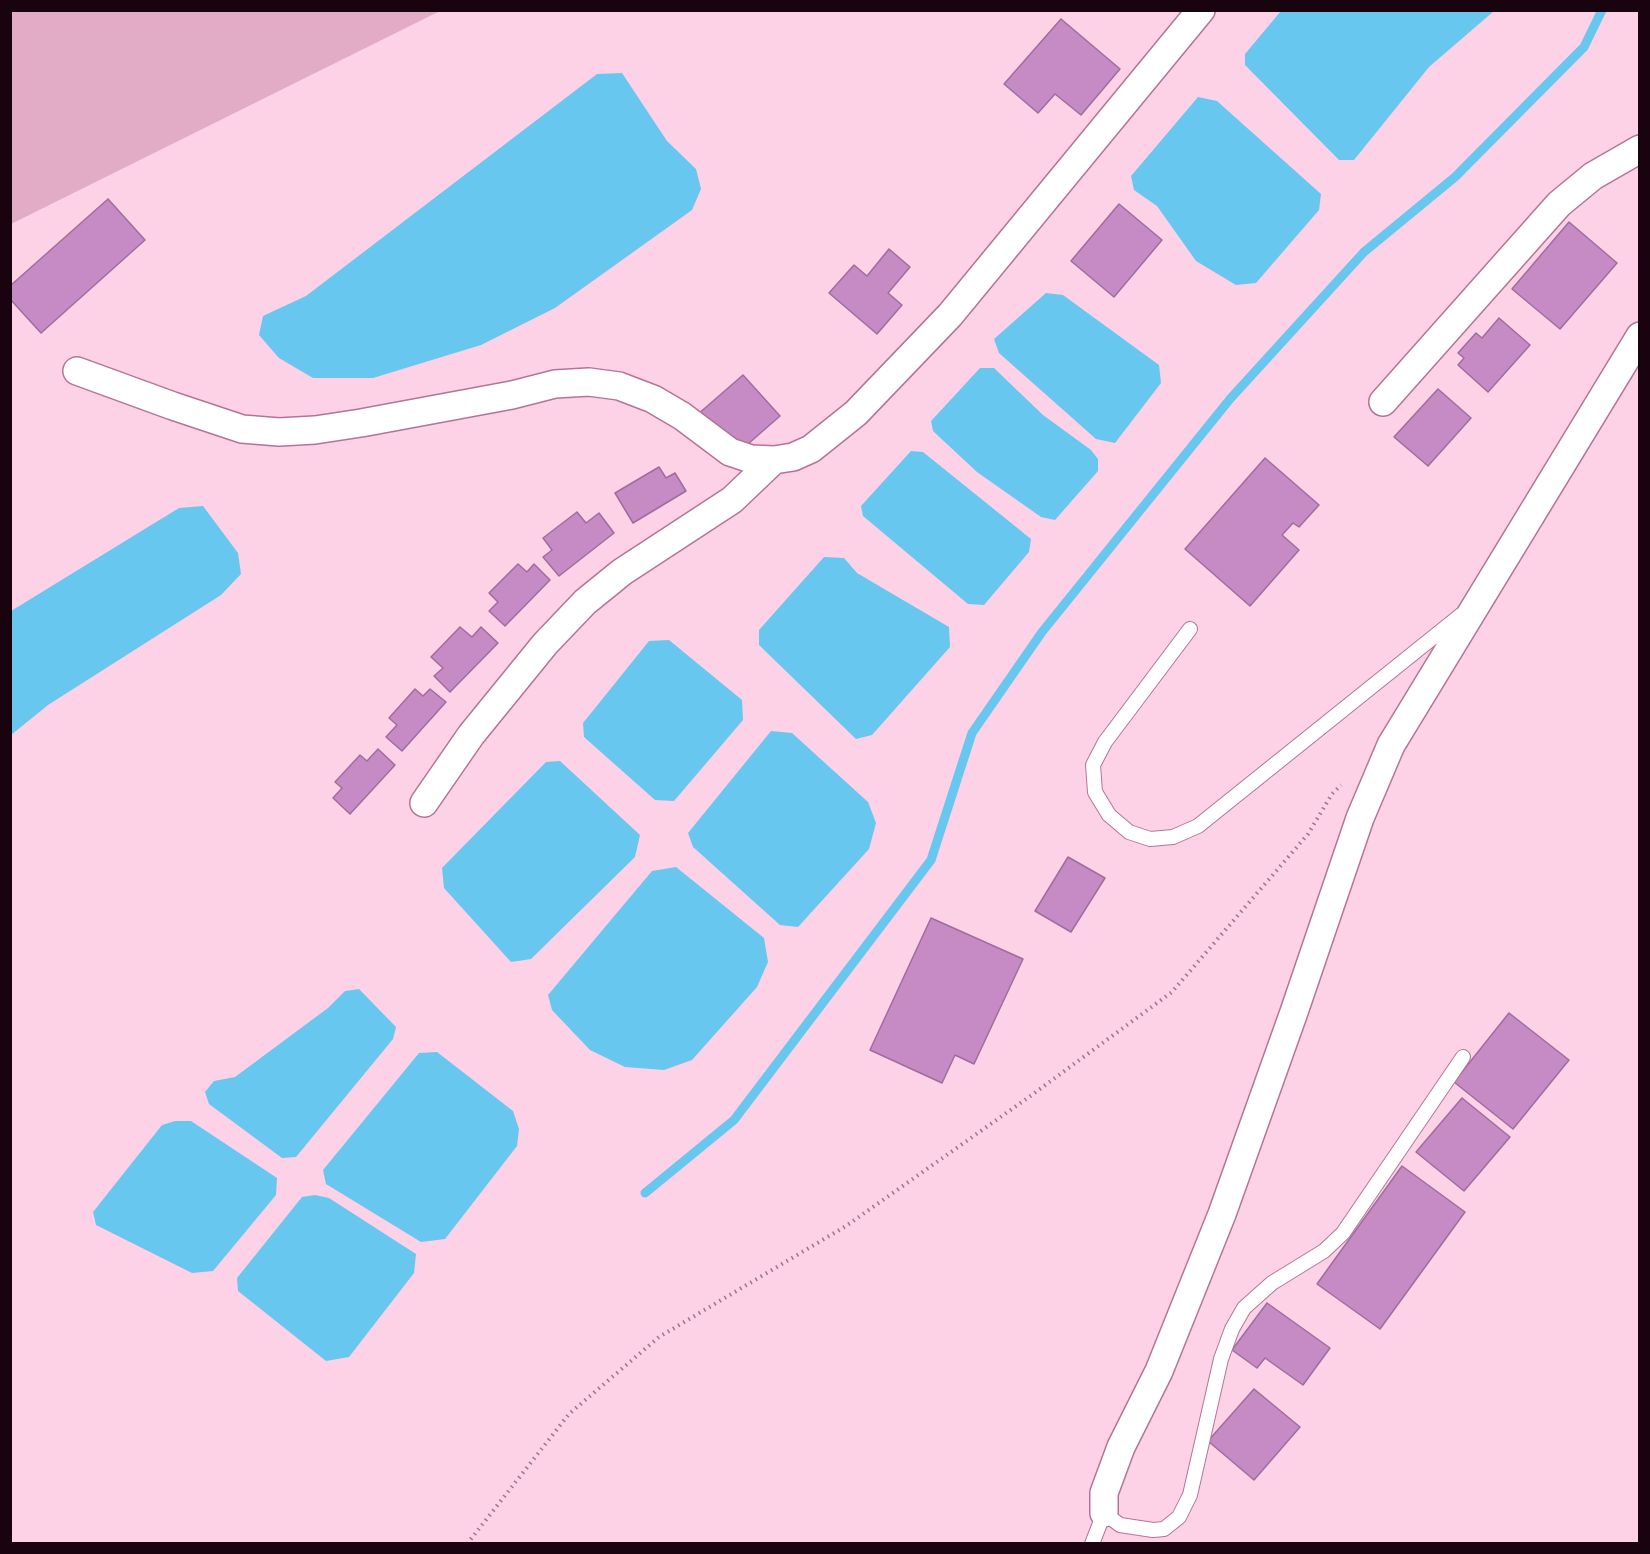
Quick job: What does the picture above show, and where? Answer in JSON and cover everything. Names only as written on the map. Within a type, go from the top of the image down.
[{"type":"street","points":[[77,371],[242,429],[279,432],[315,430],[361,423],[555,384],[589,382],[619,386],[653,399],[682,416],[730,452],[751,459],[774,460],[793,457],[811,448],[856,413],[951,315],[1201,10]]},
{"type":"street","points":[[1383,402],[1559,204],[1593,176],[1640,149]]},
{"type":"street","points":[[1104,1513],[1104,1493],[1121,1447],[1159,1371],[1221,1214],[1294,1012],[1360,818],[1391,745],[1640,336]]},
{"type":"street","points":[[424,803],[471,735],[545,644],[585,602],[622,572],[732,500],[774,460]]},
{"type":"lane","points":[[1190,629],[1105,742],[1093,765],[1095,792],[1109,815],[1130,832],[1150,840],[1173,837],[1198,826],[1476,604]]},
{"type":"lane","points":[[1092,1544],[1104,1513],[1120,1525],[1153,1530],[1164,1529],[1179,1517],[1190,1495],[1221,1359],[1232,1329],[1244,1308],[1272,1283],[1324,1251],[1343,1233],[1463,1057]]},
{"type":"lane","points":[[1164,1529],[1164,1544]]},
{"type":"path","points":[[467,1544],[569,1414],[659,1338],[846,1226],[1172,992],[1308,834],[1332,794],[1347,779]]},
{"type":"shaded area","points":[[11,10],[440,10],[440,11],[11,224]]},
{"type":"water","points":[[1281,11],[1494,11],[1429,67],[1354,160],[1339,160],[1245,65],[1245,54]]},
{"type":"water","points":[[622,73],[667,141],[696,169],[701,189],[692,210],[555,308],[481,345],[373,378],[313,378],[279,358],[259,335],[263,316],[306,296],[597,74]]},
{"type":"water","points":[[1198,97],[1217,101],[1321,194],[1319,210],[1256,283],[1236,285],[1196,261],[1157,206],[1134,190],[1131,176]]},
{"type":"water","points":[[1046,293],[1063,295],[1159,365],[1161,383],[1115,443],[1096,439],[999,353],[994,339]]},
{"type":"water","points":[[980,368],[994,368],[1043,415],[1091,450],[1098,459],[1098,471],[1055,520],[1041,517],[977,472],[933,431],[931,421]]},
{"type":"water","points":[[911,451],[923,452],[1031,539],[1029,552],[984,605],[968,604],[863,516],[861,506]]},
{"type":"water","points":[[203,506],[238,553],[241,574],[221,595],[48,705],[11,735],[11,611],[179,508]]},
{"type":"water","points":[[824,557],[844,558],[857,573],[949,627],[950,647],[872,735],[856,739],[759,645],[759,630]]},
{"type":"water","points":[[669,640],[742,700],[743,720],[674,801],[655,800],[584,737],[583,723],[649,641]]},
{"type":"water","points":[[771,731],[792,733],[868,802],[876,823],[869,849],[798,927],[780,925],[693,847],[688,833]]},
{"type":"water","points":[[560,761],[640,835],[635,857],[531,959],[511,962],[444,888],[442,868],[546,762]]},
{"type":"water","points":[[676,867],[764,938],[768,962],[757,987],[692,1060],[664,1070],[625,1067],[590,1050],[552,1010],[548,995],[652,871]]},
{"type":"water","points":[[359,989],[396,1027],[393,1039],[296,1157],[282,1158],[209,1104],[205,1092],[214,1081],[235,1077],[328,1008],[345,991]]},
{"type":"water","points":[[437,1052],[513,1111],[519,1129],[517,1146],[445,1239],[421,1242],[326,1184],[323,1170],[419,1053]]},
{"type":"water","points":[[175,1121],[191,1121],[277,1178],[276,1195],[213,1271],[192,1273],[96,1225],[93,1212],[162,1125]]},
{"type":"water","points":[[315,1195],[329,1198],[416,1254],[414,1273],[349,1357],[326,1361],[238,1291],[237,1278],[302,1197]]},
{"type":"building","points":[[1061,19],[1120,69],[1081,115],[1055,94],[1038,113],[1004,84]]},
{"type":"building","points":[[108,199],[145,240],[41,333],[10,299],[10,286]]},
{"type":"building","points":[[1119,204],[1162,240],[1114,297],[1071,261]]},
{"type":"building","points":[[1569,222],[1617,263],[1560,329],[1512,289]]},
{"type":"building","points":[[889,249],[910,267],[888,293],[902,305],[877,334],[829,293],[854,265],[867,276]]},
{"type":"building","points":[[1499,318],[1530,345],[1488,392],[1458,365],[1464,358],[1458,353],[1476,333],[1482,338]]},
{"type":"building","points":[[743,375],[780,416],[740,451],[697,415]]},
{"type":"building","points":[[1438,389],[1471,418],[1428,466],[1394,437]]},
{"type":"building","points":[[1265,458],[1319,505],[1299,527],[1293,523],[1282,535],[1299,550],[1250,606],[1185,549]]},
{"type":"building","points":[[659,467],[666,478],[675,473],[686,491],[633,523],[615,493]]},
{"type":"building","points":[[577,512],[586,523],[599,513],[614,533],[559,576],[543,557],[552,550],[543,538]]},
{"type":"building","points":[[518,564],[527,572],[534,564],[550,580],[505,626],[489,611],[498,602],[489,593]]},
{"type":"building","points":[[460,627],[472,637],[481,627],[498,643],[450,692],[434,676],[443,668],[431,657]]},
{"type":"building","points":[[415,689],[423,696],[430,689],[446,702],[402,751],[386,737],[397,725],[389,718]]},
{"type":"building","points":[[378,749],[395,765],[350,814],[333,798],[342,788],[335,782],[360,755],[367,761]]},
{"type":"building","points":[[1068,857],[1105,878],[1071,932],[1035,911]]},
{"type":"building","points":[[931,918],[1023,959],[974,1064],[955,1055],[942,1083],[870,1050]]},
{"type":"building","points":[[1509,1013],[1569,1060],[1513,1129],[1454,1082]]},
{"type":"building","points":[[1462,1098],[1510,1137],[1464,1191],[1416,1152]]},
{"type":"building","points":[[1402,1166],[1465,1212],[1380,1329],[1317,1284]]},
{"type":"building","points":[[1267,1303],[1330,1348],[1303,1385],[1265,1358],[1257,1368],[1232,1350]]},
{"type":"building","points":[[1254,1389],[1300,1427],[1254,1480],[1208,1441]]},
{"type":"waterway","points":[[645,1193],[734,1120],[931,860],[972,733],[1042,632],[1230,399],[1364,252],[1455,177],[1584,47],[1602,10]]}]
